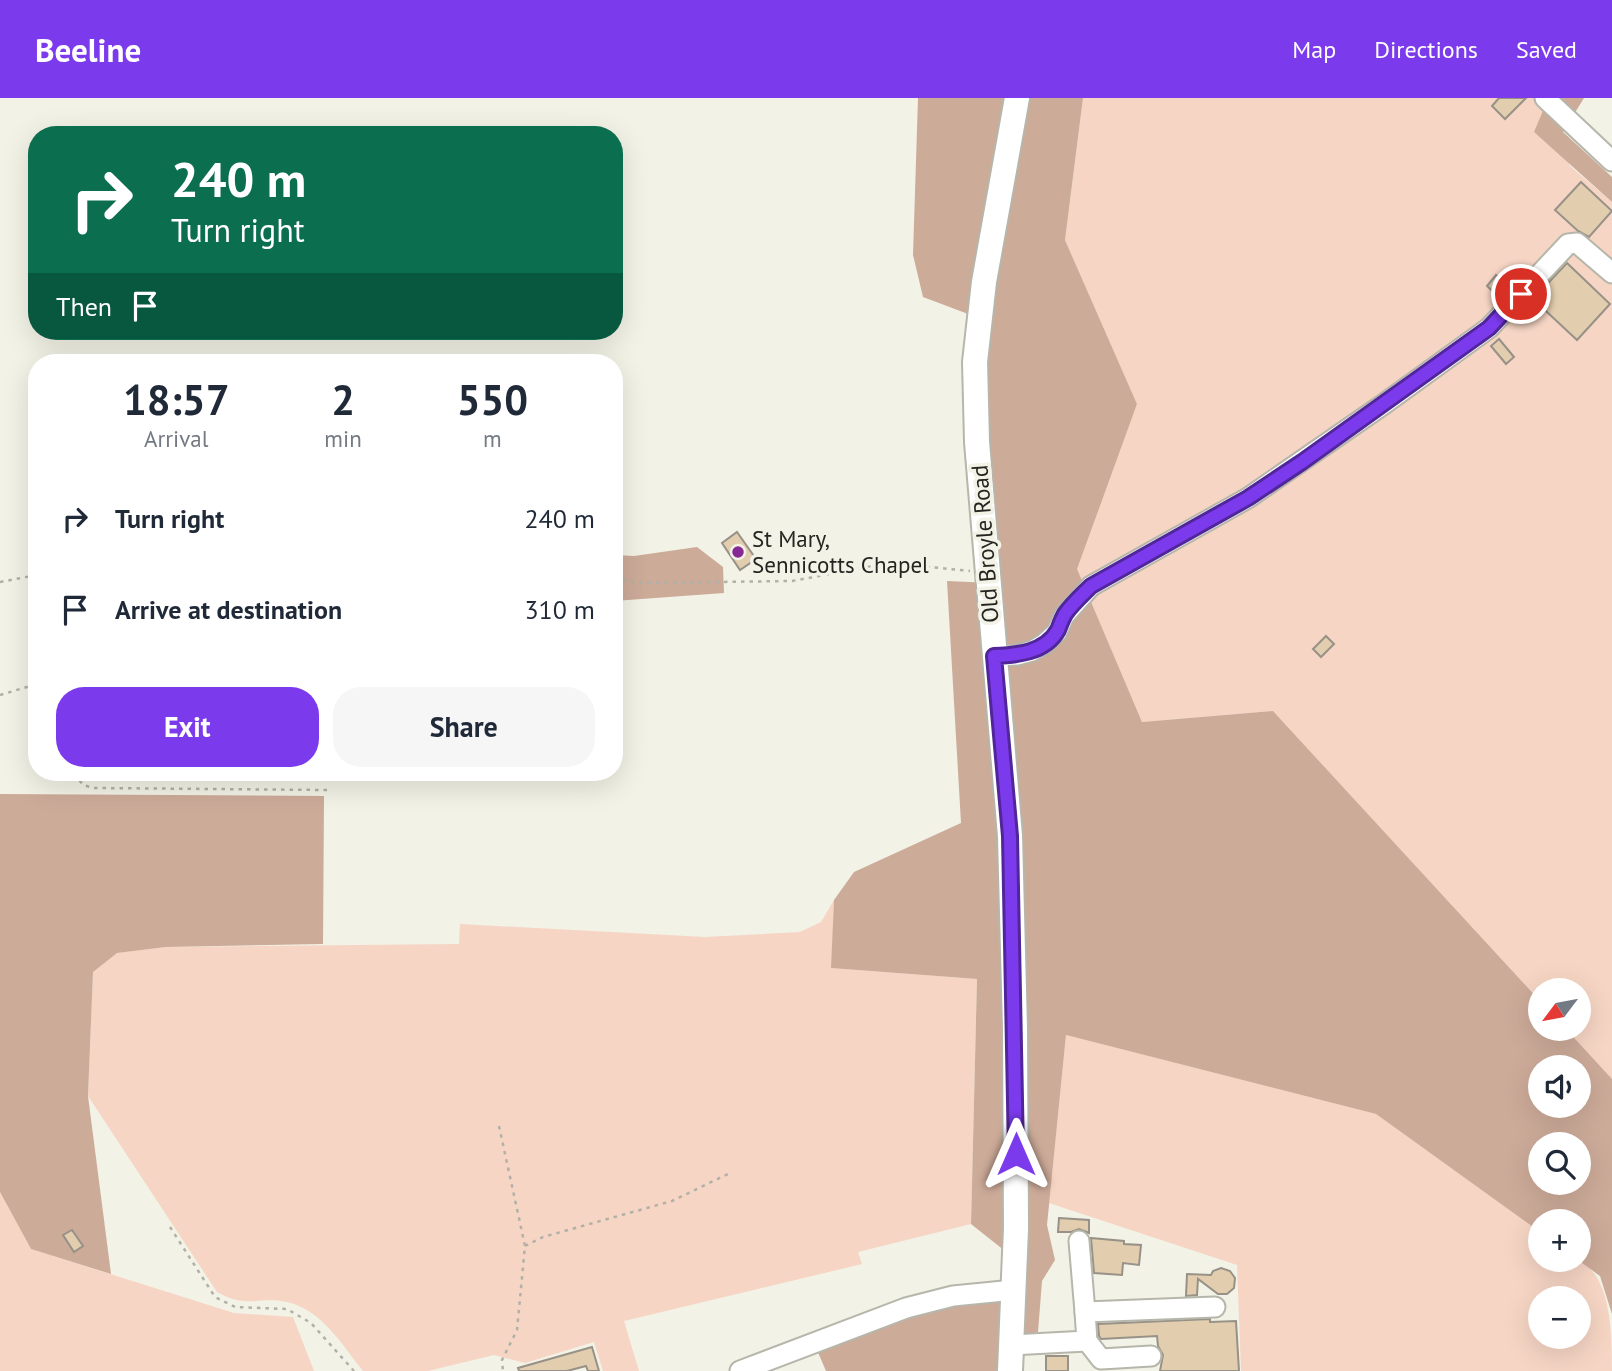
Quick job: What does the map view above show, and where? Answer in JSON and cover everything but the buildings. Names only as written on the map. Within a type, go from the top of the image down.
[{"type":"main road","name":"Old Broyle Road","points":[[1010,1371],[1016,1229],[1010,836],[975,403],[976,348],[984,282],[1017,98]]},
{"type":"lane","points":[[1545,98],[1612,161]]},
{"type":"lane","points":[[994,656],[1017,655],[1044,644],[1057,632],[1069,609],[1091,586],[1248,498],[1395,396],[1489,328],[1568,244],[1577,243],[1612,273]]},
{"type":"lane","points":[[1079,1241],[1087,1341],[1101,1359],[1151,1356]]},
{"type":"lane","points":[[740,1371],[906,1308],[953,1296],[1014,1290]]},
{"type":"lane","points":[[1085,1312],[1215,1307]]},
{"type":"lane","points":[[1012,1345],[1087,1341]]},
{"type":"path","points":[[623,580],[639,583],[792,581],[876,564],[902,562],[987,573]]},
{"type":"path","points":[[0,582],[28,577]]},
{"type":"path","points":[[0,695],[28,687]]},
{"type":"path","points":[[82,781],[83,785],[94,788],[328,790]]},
{"type":"path","points":[[499,1126],[526,1246],[517,1330],[502,1360],[503,1371]]},
{"type":"path","points":[[526,1246],[543,1237],[672,1200],[732,1172]]},
{"type":"path","points":[[170,1227],[215,1297],[235,1307],[286,1309],[311,1323],[354,1371]]},
{"type":"shaded area","points":[[918,98],[1083,98],[1065,240],[1137,404],[1077,569],[1142,722],[1273,711],[1528,988],[1528,1041],[1577,1041],[1590,1055],[1528,1055],[1528,1118],[1591,1118],[1591,1056],[1612,1079],[1612,1314],[1600,1276],[1591,1269],[1591,1209],[1528,1209],[1528,1223],[1376,1114],[1066,1035],[1047,1225],[1055,1260],[1042,1281],[1038,1332],[1004,1339],[1003,1371],[826,1371],[817,1350],[909,1315],[951,1304],[1004,1298],[1005,1251],[971,1224],[977,979],[831,968],[834,900],[854,872],[961,823],[947,581],[992,583],[984,320],[923,297],[913,255]]},
{"type":"shaded area","points":[[1083,98],[1538,98],[1546,106],[1570,166],[1612,202],[1612,1079],[1577,1041],[1591,1041],[1591,978],[1528,978],[1528,988],[1273,711],[1142,722],[1076,569],[1137,404],[1065,240]]},
{"type":"shaded area","points":[[1538,98],[1584,98],[1563,132],[1612,177],[1612,202],[1534,132],[1545,106]]},
{"type":"shaded area","points":[[697,547],[723,567],[724,593],[623,600],[623,555]]},
{"type":"shaded area","points":[[0,794],[324,796],[323,944],[166,947],[117,953],[93,972],[88,1096],[111,1274],[31,1249],[0,1192]]},
{"type":"shaded area","points":[[834,900],[832,968],[977,979],[971,1224],[858,1252],[862,1264],[624,1321],[639,1371],[603,1371],[594,1342],[525,1363],[494,1355],[428,1371],[363,1371],[339,1340],[311,1312],[287,1302],[237,1300],[217,1292],[88,1096],[93,971],[116,953],[166,947],[459,944],[460,924],[705,937],[800,932],[821,922]]},
{"type":"shaded area","points":[[1066,1035],[1376,1114],[1528,1223],[1528,1272],[1591,1270],[1604,1293],[1608,1309],[1612,1371],[1241,1371],[1237,1265],[1049,1203]]},
{"type":"shaded area","points":[[0,1192],[31,1249],[234,1313],[293,1317],[314,1371],[0,1371]]},
{"type":"place","name":"St Mary, Sennicotts Chapel","points":[[738,552]]},
{"type":"route","points":[[1016,1154],[1010,836],[994,656],[1017,655],[1044,644],[1057,632],[1064,616],[1091,586],[1248,498],[1302,462],[1489,328],[1521,294]]}]
